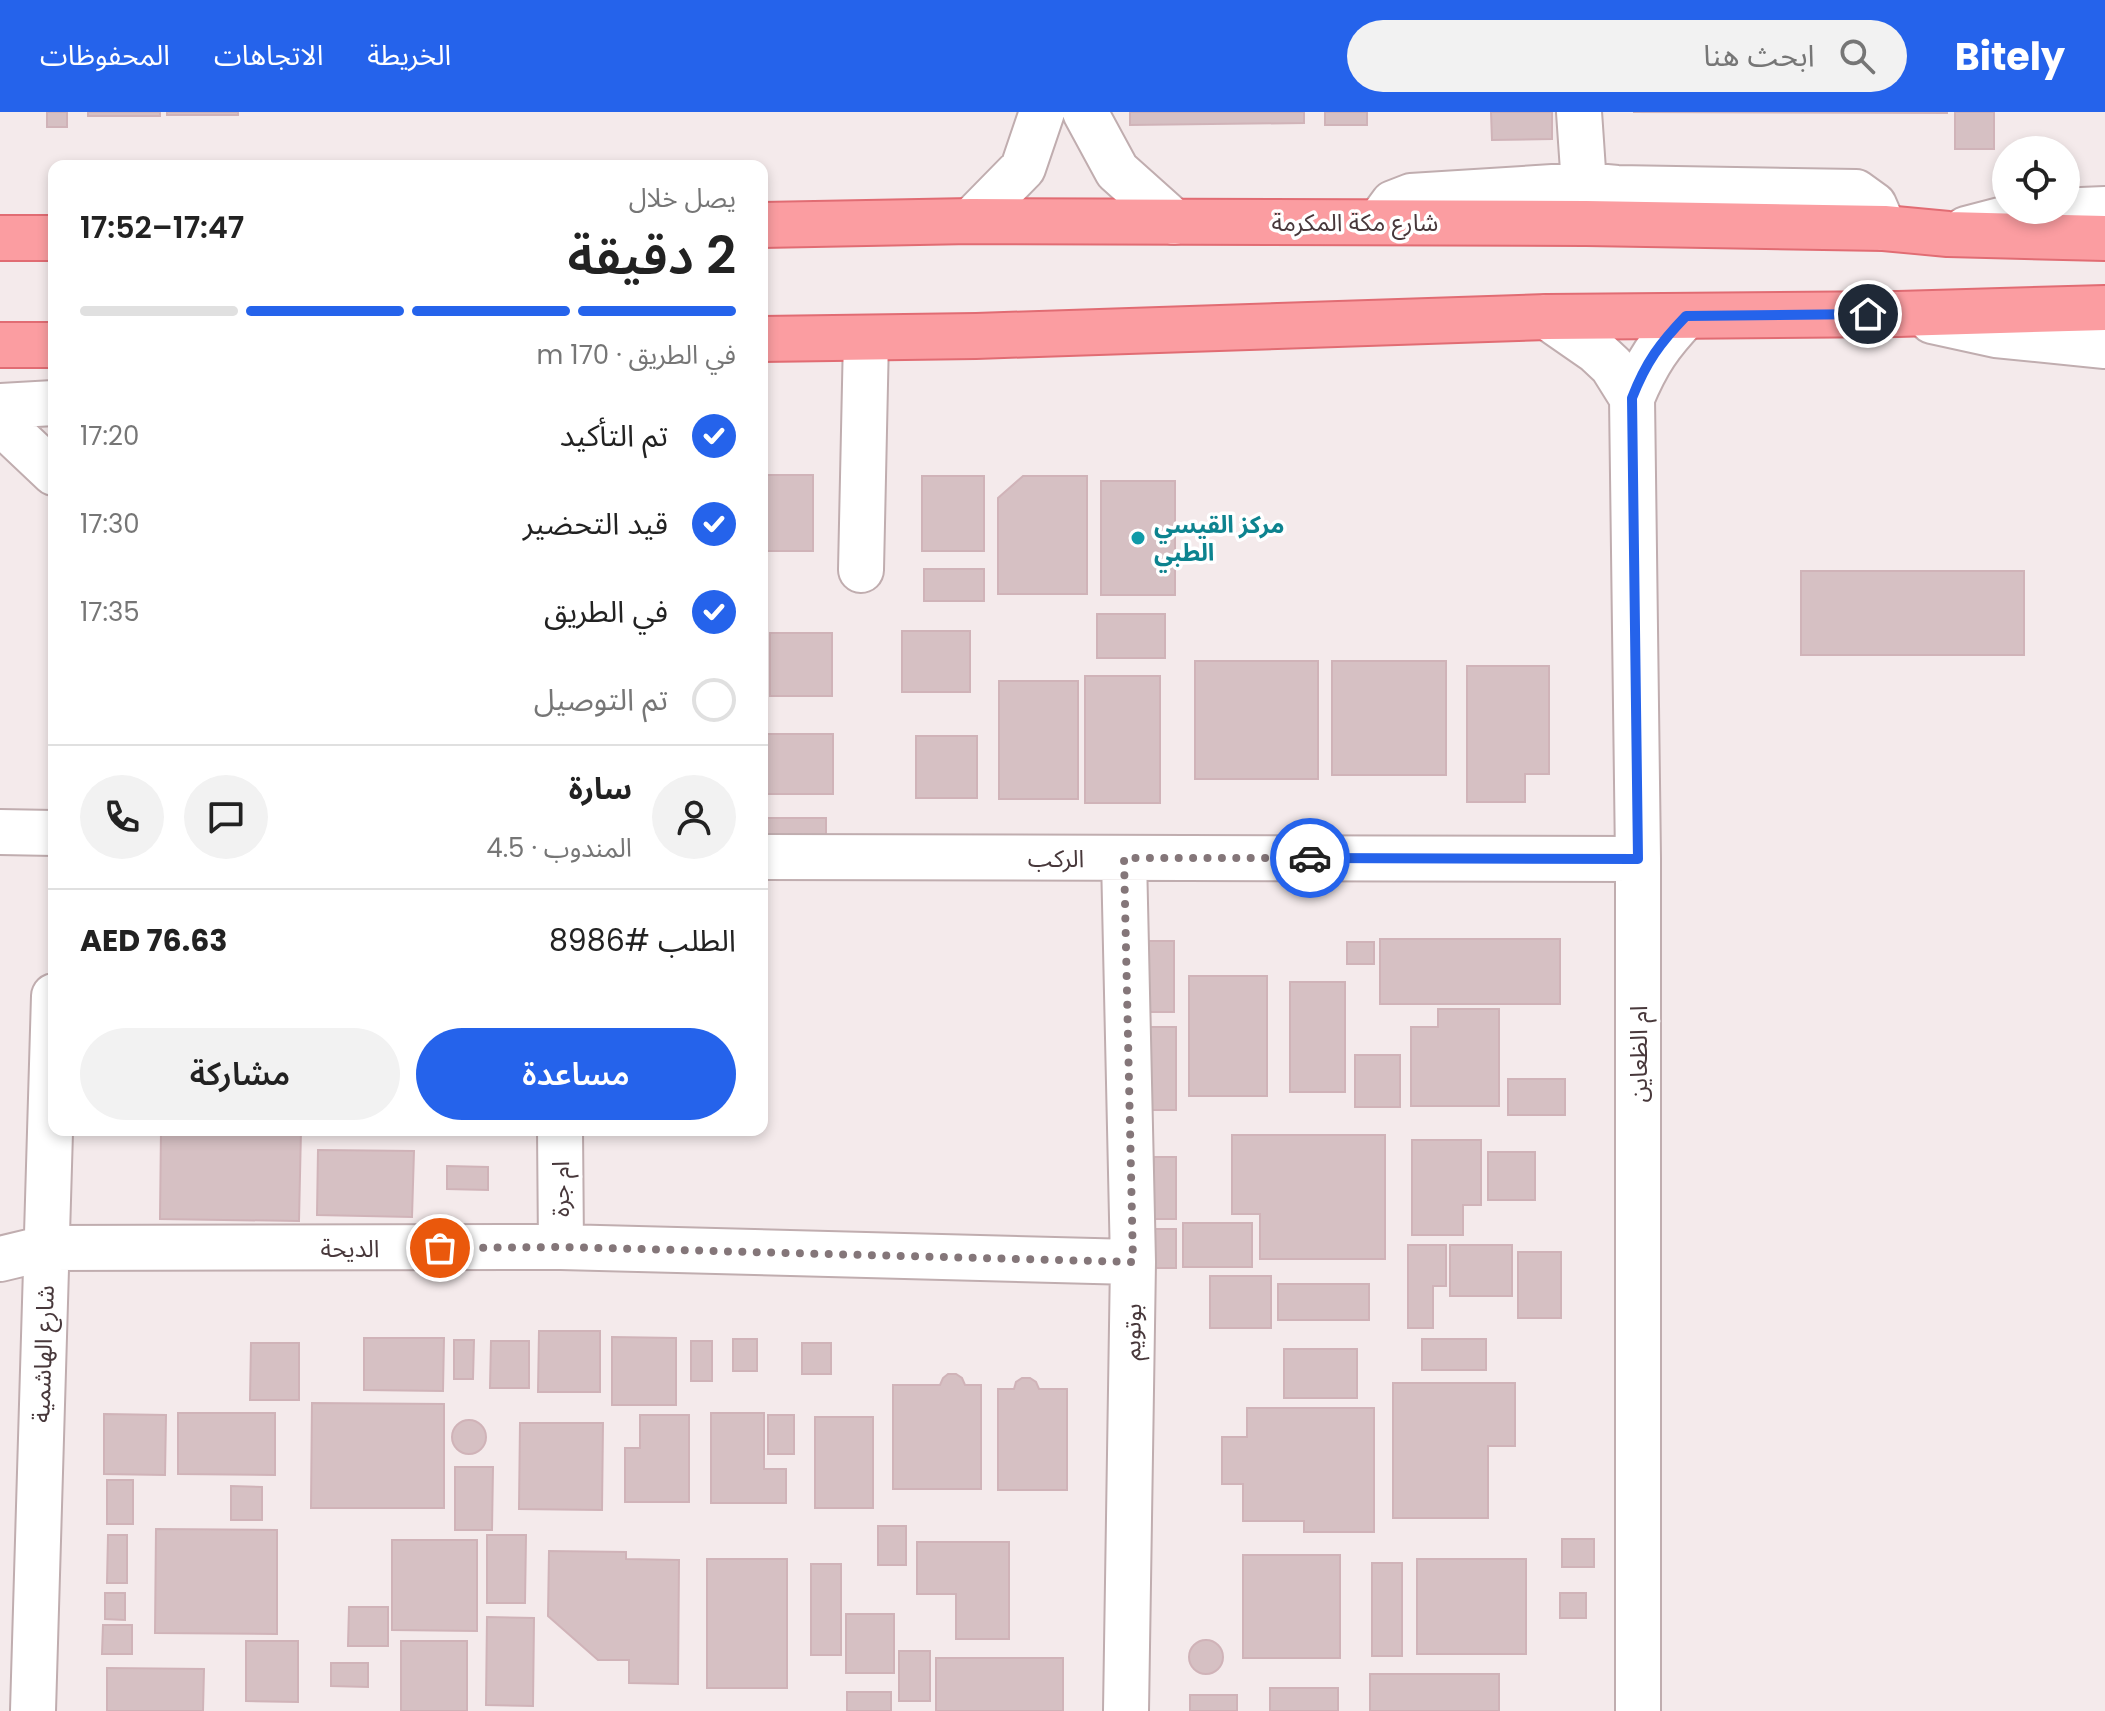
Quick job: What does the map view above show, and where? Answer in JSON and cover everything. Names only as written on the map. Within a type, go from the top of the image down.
[{"type":"main road","name":"شارع مكة المكرمة","points":[[768,225],[971,221],[1379,222],[1585,204],[1948,234],[2105,238]]},
{"type":"main road","points":[[0,238],[48,238]]},
{"type":"main road","points":[[768,339],[1547,317],[1898,314],[2105,308]]},
{"type":"main road","points":[[0,345],[48,345]]},
{"type":"street","points":[[971,221],[1023,168],[1042,112]]},
{"type":"street","points":[[1085,112],[1117,171],[1174,222]]},
{"type":"street","points":[[1579,112],[1585,204]]},
{"type":"street","name":"شارع مكة المكرمة","points":[[1948,234],[2031,212],[2105,209]]},
{"type":"street","points":[[1898,314],[1996,335],[2105,346]]},
{"type":"street","name":"ام الظعاين","points":[[1638,1711],[1638,859],[1632,398],[1645,366],[1658,346],[1686,316]]},
{"type":"street","points":[[1547,317],[1612,366],[1632,398]]},
{"type":"street","points":[[861,570],[866,338]]},
{"type":"street","points":[[0,406],[48,403]]},
{"type":"street","points":[[0,422],[48,467]]},
{"type":"street","points":[[0,832],[48,833]]},
{"type":"street","name":"الركب","points":[[768,857],[1638,859]]},
{"type":"street","name":"بوتويم","points":[[1124,858],[1133,1262],[1126,1711]]},
{"type":"street","name":"شارع الهاشمية","points":[[22,1702],[50,1136]]},
{"type":"street","name":"ام جرة","points":[[560,1136],[561,1247]]},
{"type":"street","name":"الديحة","points":[[0,1259],[46,1248],[561,1247],[1133,1262]]},
{"type":"building","points":[[47,112],[67,112],[67,127],[47,127]]},
{"type":"building","points":[[88,112],[160,112],[160,116],[88,116]]},
{"type":"building","points":[[167,112],[238,112],[238,115],[167,115]]},
{"type":"building","points":[[1130,112],[1304,112],[1304,123],[1130,125]]},
{"type":"building","points":[[1325,112],[1367,112],[1367,125],[1325,125]]},
{"type":"building","points":[[1491,112],[1552,112],[1552,139],[1492,140]]},
{"type":"building","points":[[1633,112],[1947,112],[1947,113]]},
{"type":"building","points":[[1955,112],[1994,112],[1992,149],[1955,149]]},
{"type":"building","points":[[768,475],[813,475],[813,551],[768,551]]},
{"type":"building","points":[[922,476],[984,476],[984,551],[922,551]]},
{"type":"building","points":[[1023,476],[1087,476],[1087,594],[998,594],[998,498]]},
{"type":"building","name":"مركز القيسي الطبي","points":[[1101,481],[1175,481],[1175,595],[1101,595]]},
{"type":"building","points":[[924,569],[984,569],[984,601],[924,601]]},
{"type":"building","points":[[1801,571],[2024,571],[2024,655],[1801,655]]},
{"type":"building","points":[[1097,614],[1165,614],[1165,658],[1097,658]]},
{"type":"building","points":[[902,631],[970,631],[970,692],[902,692]]},
{"type":"building","points":[[770,633],[832,633],[832,696],[770,696]]},
{"type":"building","points":[[1195,661],[1318,661],[1318,779],[1195,779]]},
{"type":"building","points":[[1332,661],[1446,661],[1446,775],[1332,775]]},
{"type":"building","points":[[1467,666],[1549,666],[1549,774],[1525,774],[1525,802],[1467,802]]},
{"type":"building","points":[[1085,676],[1160,676],[1160,803],[1085,803]]},
{"type":"building","points":[[999,681],[1078,681],[1078,799],[999,799]]},
{"type":"building","points":[[768,734],[833,734],[833,794],[768,794]]},
{"type":"building","points":[[916,736],[977,736],[977,798],[916,798]]},
{"type":"building","points":[[768,818],[826,818],[826,844],[768,844]]},
{"type":"building","points":[[1380,939],[1560,939],[1560,1004],[1380,1004]]},
{"type":"building","points":[[1149,941],[1174,941],[1174,1012],[1149,1012]]},
{"type":"building","points":[[1347,942],[1374,942],[1374,964],[1347,964]]},
{"type":"building","points":[[1189,976],[1267,976],[1267,1096],[1189,1096]]},
{"type":"building","points":[[1290,982],[1345,982],[1345,1092],[1290,1092]]},
{"type":"building","points":[[1438,1009],[1499,1009],[1499,1106],[1411,1106],[1411,1027],[1438,1027]]},
{"type":"building","points":[[1149,1027],[1176,1027],[1176,1110],[1149,1110]]},
{"type":"building","points":[[1355,1055],[1400,1055],[1400,1107],[1355,1107]]},
{"type":"building","points":[[1508,1079],[1565,1079],[1565,1115],[1508,1115]]},
{"type":"building","points":[[1232,1135],[1385,1135],[1385,1259],[1260,1259],[1260,1214],[1232,1214]]},
{"type":"building","points":[[161,1136],[301,1136],[299,1221],[160,1219]]},
{"type":"building","points":[[1412,1140],[1481,1140],[1481,1205],[1463,1205],[1463,1235],[1412,1235]]},
{"type":"building","points":[[318,1150],[414,1151],[412,1217],[317,1215]]},
{"type":"building","points":[[1488,1152],[1535,1152],[1535,1200],[1488,1200]]},
{"type":"building","points":[[1154,1157],[1176,1157],[1176,1219],[1154,1219]]},
{"type":"building","points":[[447,1166],[488,1167],[488,1190],[447,1189]]},
{"type":"building","points":[[1183,1223],[1252,1223],[1252,1267],[1183,1267]]},
{"type":"building","points":[[1154,1229],[1176,1229],[1176,1268],[1154,1268]]},
{"type":"building","points":[[1408,1245],[1446,1245],[1446,1286],[1433,1286],[1433,1328],[1408,1328]]},
{"type":"building","points":[[1450,1245],[1512,1245],[1512,1296],[1450,1296]]},
{"type":"building","points":[[1518,1252],[1561,1252],[1561,1318],[1518,1318]]},
{"type":"building","points":[[1210,1276],[1271,1276],[1271,1328],[1210,1328]]},
{"type":"building","points":[[1278,1284],[1369,1284],[1369,1320],[1278,1320]]},
{"type":"building","points":[[539,1331],[600,1331],[600,1392],[538,1392]]},
{"type":"building","points":[[612,1337],[676,1338],[676,1405],[612,1405]]},
{"type":"building","points":[[364,1338],[444,1338],[443,1391],[364,1390]]},
{"type":"building","points":[[733,1339],[757,1339],[757,1371],[733,1371]]},
{"type":"building","points":[[1422,1339],[1486,1339],[1486,1370],[1422,1370]]},
{"type":"building","points":[[454,1340],[474,1340],[473,1379],[454,1379]]},
{"type":"building","points":[[491,1341],[529,1341],[529,1388],[490,1388]]},
{"type":"building","points":[[691,1341],[712,1341],[712,1381],[691,1381]]},
{"type":"building","points":[[251,1343],[299,1343],[299,1400],[250,1400]]},
{"type":"building","points":[[802,1343],[831,1343],[831,1374],[802,1374]]},
{"type":"building","points":[[1284,1349],[1357,1349],[1357,1398],[1284,1398]]},
{"type":"building","points":[[948,1374],[956,1374],[965,1385],[981,1385],[981,1489],[893,1489],[893,1385],[940,1385]]},
{"type":"building","points":[[1030,1378],[1039,1389],[1067,1389],[1067,1490],[998,1490],[998,1389],[1014,1389],[1016,1382]]},
{"type":"building","points":[[1393,1383],[1515,1383],[1515,1446],[1488,1446],[1488,1518],[1393,1518]]},
{"type":"building","points":[[312,1403],[444,1404],[444,1508],[311,1508]]},
{"type":"building","points":[[1247,1408],[1374,1408],[1374,1532],[1304,1532],[1304,1521],[1243,1521],[1243,1484],[1222,1484],[1222,1437],[1247,1437]]},
{"type":"building","points":[[178,1413],[275,1413],[275,1475],[178,1474]]},
{"type":"building","points":[[711,1413],[764,1413],[764,1469],[786,1469],[786,1503],[711,1503]]},
{"type":"building","points":[[104,1414],[166,1415],[165,1475],[104,1474]]},
{"type":"building","points":[[640,1415],[689,1415],[689,1502],[625,1502],[625,1448],[640,1448]]},
{"type":"building","points":[[768,1415],[794,1415],[794,1454],[768,1454]]},
{"type":"building","points":[[815,1417],[873,1417],[873,1508],[815,1508]]},
{"type":"building","points":[[469,1420],[481,1425],[486,1437],[481,1449],[469,1454],[457,1449],[452,1437],[457,1425]]},
{"type":"building","points":[[520,1423],[603,1423],[602,1510],[519,1509]]},
{"type":"building","points":[[455,1467],[493,1467],[492,1530],[455,1530]]},
{"type":"building","points":[[107,1480],[133,1480],[133,1524],[107,1524]]},
{"type":"building","points":[[231,1486],[262,1487],[262,1520],[231,1520]]},
{"type":"building","points":[[878,1526],[906,1526],[906,1565],[878,1565]]},
{"type":"building","points":[[156,1529],[277,1530],[277,1634],[155,1633]]},
{"type":"building","points":[[108,1535],[127,1535],[127,1583],[107,1583]]},
{"type":"building","points":[[487,1535],[526,1535],[525,1603],[487,1603]]},
{"type":"building","points":[[1562,1539],[1594,1539],[1594,1567],[1562,1567]]},
{"type":"building","points":[[392,1540],[477,1540],[477,1631],[392,1630]]},
{"type":"building","points":[[917,1542],[1009,1542],[1009,1639],[956,1639],[956,1594],[917,1594]]},
{"type":"building","points":[[549,1551],[626,1552],[626,1559],[679,1560],[678,1684],[629,1683],[629,1660],[598,1660],[548,1616]]},
{"type":"building","points":[[1243,1555],[1340,1555],[1340,1658],[1243,1658]]},
{"type":"building","points":[[707,1559],[787,1559],[787,1688],[707,1688]]},
{"type":"building","points":[[1417,1559],[1526,1559],[1526,1654],[1417,1654]]},
{"type":"building","points":[[1372,1563],[1402,1563],[1402,1656],[1372,1656]]},
{"type":"building","points":[[811,1564],[841,1564],[841,1655],[811,1655]]},
{"type":"building","points":[[105,1593],[125,1593],[125,1620],[105,1619]]},
{"type":"building","points":[[1560,1593],[1586,1593],[1586,1618],[1560,1618]]},
{"type":"building","points":[[349,1607],[388,1607],[388,1646],[348,1646]]},
{"type":"building","points":[[846,1614],[894,1614],[894,1673],[846,1673]]},
{"type":"building","points":[[487,1617],[534,1618],[533,1706],[486,1705]]},
{"type":"building","points":[[103,1625],[132,1625],[132,1654],[102,1654]]},
{"type":"building","points":[[1206,1640],[1218,1645],[1223,1657],[1218,1669],[1206,1674],[1194,1669],[1189,1657],[1194,1645]]},
{"type":"building","points":[[246,1641],[298,1641],[298,1702],[246,1701]]},
{"type":"building","points":[[401,1641],[467,1641],[467,1711],[401,1711]]},
{"type":"building","points":[[899,1651],[930,1651],[930,1701],[899,1701]]},
{"type":"building","points":[[936,1658],[1063,1658],[1063,1711],[936,1711]]},
{"type":"building","points":[[331,1663],[368,1663],[368,1687],[331,1686]]},
{"type":"building","points":[[107,1668],[204,1669],[203,1711],[107,1711]]},
{"type":"building","points":[[1370,1674],[1499,1674],[1499,1711],[1370,1711]]},
{"type":"building","points":[[1270,1688],[1338,1688],[1338,1711],[1270,1711]]},
{"type":"building","points":[[847,1692],[891,1692],[891,1711],[847,1711]]},
{"type":"building","points":[[1190,1695],[1237,1695],[1237,1711],[1190,1711]]},
{"type":"way so far","points":[[440,1248],[561,1247],[1133,1262],[1124,858],[1310,858]]},
{"type":"place","name":"مركز القيسي الطبي","points":[[1138,538]]},
{"type":"route","points":[[1310,858],[1638,859],[1632,398],[1645,366],[1658,346],[1686,316],[1868,314]]}]
